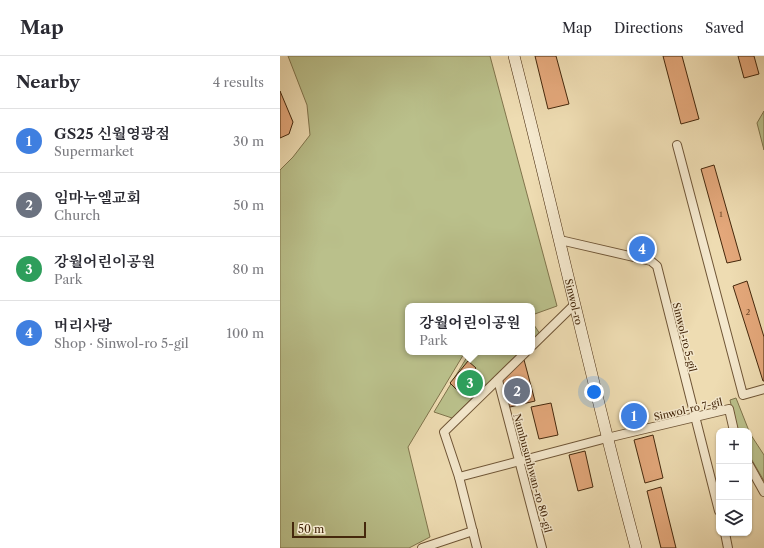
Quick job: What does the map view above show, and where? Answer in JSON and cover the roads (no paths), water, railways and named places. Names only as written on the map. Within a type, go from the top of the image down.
[{"type":"main road","name":"Sinwol-ro","points":[[514,56],[607,438],[636,548]]},
{"type":"street","points":[[677,145],[743,395],[764,389]]},
{"type":"street","name":"Sinwol-ro 5-gil","points":[[560,240],[651,261],[657,266],[716,500]]},
{"type":"street","points":[[535,343],[575,304]]},
{"type":"street","points":[[477,548],[459,477],[444,432],[523,355]]},
{"type":"street","name":"Nambusunhwan-ro 80-gil","points":[[498,380],[542,548]]},
{"type":"street","name":"Sinwol-ro 7-gil","points":[[459,477],[607,438],[729,409],[733,428]]},
{"type":"street","points":[[752,470],[764,492]]},
{"type":"street","points":[[422,548],[473,531]]},
{"type":"street","points":[[726,536],[728,548]]},
{"type":"place","name":"머리사랑","points":[[642,249]]},
{"type":"place","name":"강월어린이공원","points":[[470,383]]},
{"type":"place","name":"임마누엘교회","points":[[517,391]]},
{"type":"place","name":"GS25 신월영광점","points":[[634,416]]}]
